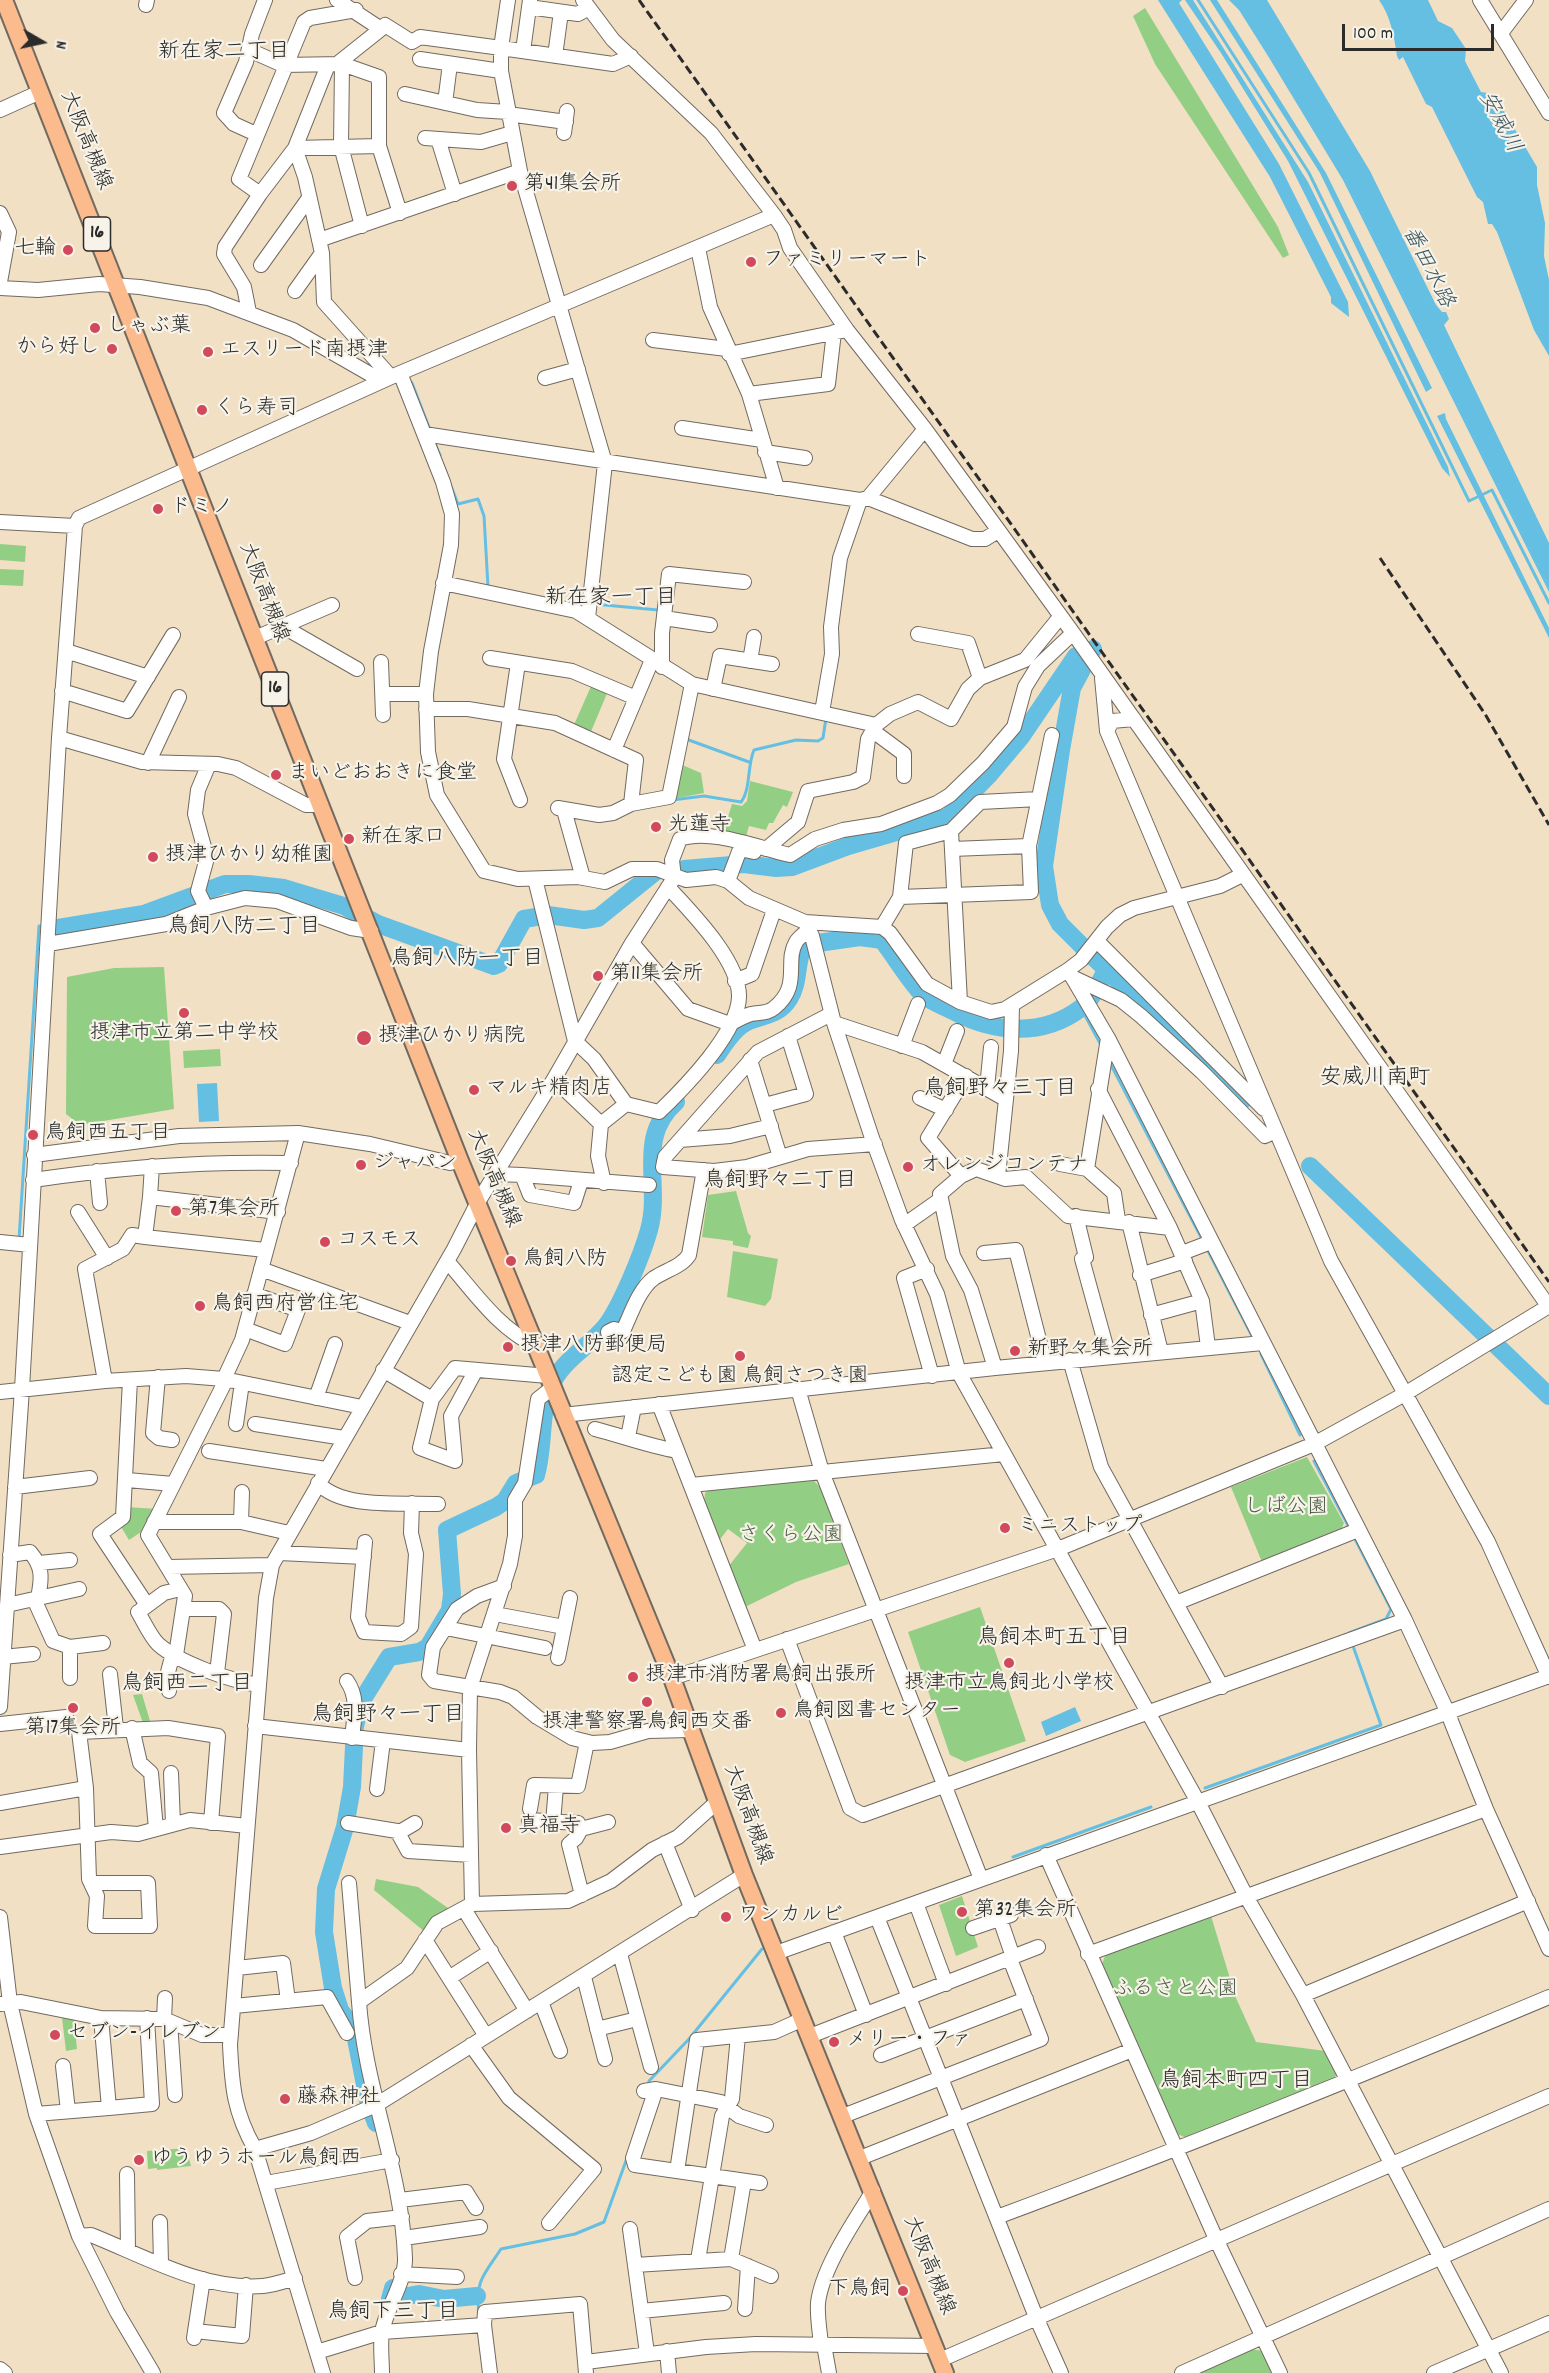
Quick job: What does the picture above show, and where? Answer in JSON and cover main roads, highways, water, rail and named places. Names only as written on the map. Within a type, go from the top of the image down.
[{"type":"main road","name":"大阪高槻線","points":[[4,0],[459,1161],[478,1202],[672,1678],[744,1875],[940,2359]]},
{"type":"water","points":[[1158,0],[1182,0],[1179,3],[1279,164],[1348,302],[1349,317],[1331,303],[1331,297],[1270,177]]},
{"type":"water","points":[[1185,0],[1193,0],[1308,182],[1448,467],[1450,477],[1442,468],[1288,161]]},
{"type":"water","points":[[1210,0],[1217,0],[1326,173],[1432,388],[1426,392],[1320,173]]},
{"type":"water","points":[[1229,0],[1267,0],[1370,171],[1436,305],[1442,312],[1446,312],[1449,319],[1444,325],[1549,543],[1549,592],[1343,180],[1239,10]]},
{"type":"water","name":"安威川","points":[[1379,0],[1428,0],[1438,21],[1452,28],[1466,49],[1465,61],[1481,92],[1494,94],[1537,167],[1537,185],[1545,223],[1544,256],[1549,280],[1549,356],[1534,330],[1497,232],[1492,224],[1488,224],[1483,202],[1477,197],[1432,107],[1426,104],[1403,57],[1399,60],[1397,56],[1389,20]]},
{"type":"water","points":[[1445,413],[1549,628],[1549,638],[1437,416]]},
{"type":"water","points":[[217,1083],[219,1121],[199,1122],[197,1084]]},
{"type":"water","points":[[1075,1707],[1081,1721],[1046,1736],[1041,1722]]},
{"type":"waterway","points":[[1198,0],[1309,173],[1469,501],[1492,490],[1549,603]]},
{"type":"waterway","points":[[407,379],[412,383],[430,430]]},
{"type":"waterway","points":[[433,439],[440,455]]},
{"type":"waterway","points":[[449,481],[458,504],[478,499],[484,516],[488,587]]},
{"type":"waterway","points":[[594,604],[658,610]]},
{"type":"waterway","points":[[1093,649],[1072,688],[1061,750],[1044,866],[1050,905],[1060,924],[1243,1100]]},
{"type":"waterway","points":[[684,869],[744,864],[776,868],[792,867],[848,846],[948,817],[989,775],[1021,737],[1076,656],[1093,649]]},
{"type":"waterway","points":[[672,800],[704,796],[741,802],[746,791],[754,750],[796,740],[818,741],[823,738],[826,718]]},
{"type":"waterway","points":[[686,739],[749,762]]},
{"type":"waterway","points":[[58,928],[144,914],[225,884],[249,884],[284,888],[344,906],[378,924],[494,966],[499,964],[524,919],[548,915],[584,920],[598,918],[655,872]]},
{"type":"waterway","points":[[19,1239],[39,926],[43,926]]},
{"type":"waterway","points":[[717,1055],[730,1037],[745,1023],[775,1012],[785,1005],[795,986],[799,959],[804,945],[860,937],[882,940],[926,998],[970,1019],[1002,1028],[1035,1028],[1066,1017],[1089,1000],[1106,970]]},
{"type":"waterway","points":[[1081,1008],[1102,1047]]},
{"type":"waterway","points":[[1109,1061],[1203,1241]]},
{"type":"waterway","points":[[376,2123],[369,2105],[354,2029],[340,2010],[333,1988],[324,1932],[326,1889],[345,1827],[352,1787],[355,1726],[361,1702],[389,1657],[419,1652],[428,1647],[450,1610],[452,1594],[447,1530],[496,1507],[505,1501],[516,1483],[536,1475],[545,1406],[551,1386],[569,1361],[606,1326],[624,1293],[641,1253],[652,1213],[652,1162],[656,1131],[664,1116],[676,1102]]},
{"type":"waterway","points":[[1310,1166],[1549,1396]]},
{"type":"waterway","points":[[1206,1247],[1252,1336]]},
{"type":"waterway","points":[[1261,1354],[1300,1435]]},
{"type":"waterway","points":[[1314,1461],[1350,1529]]},
{"type":"waterway","points":[[1350,1635],[1349,1633],[1386,1619],[1391,1609],[1353,1535]]},
{"type":"waterway","points":[[1205,1788],[1381,1725],[1353,1646]]},
{"type":"waterway","points":[[1013,1857],[1151,1807]]},
{"type":"waterway","points":[[649,2085],[649,2081],[689,2039],[762,1949]]},
{"type":"waterway","points":[[479,2312],[478,2293],[482,2278],[501,2249],[575,2234],[604,2222],[627,2158]]},
{"type":"waterway","points":[[393,2288],[390,2299],[419,2294],[444,2299],[477,2296]]},
{"type":"railway","points":[[639,0],[1549,1282]]},
{"type":"railway","points":[[1380,558],[1485,714],[1549,825]]},
{"type":"place","name":"第41集会所","points":[[512,186]]},
{"type":"place","name":"七輪","points":[[68,250]]},
{"type":"place","name":"ファミリーマート","points":[[751,262]]},
{"type":"place","name":"しゃぶ葉","points":[[95,328]]},
{"type":"place","name":"から好し","points":[[112,349]]},
{"type":"place","name":"エスリード南摂津","points":[[208,352]]},
{"type":"place","name":"くら寿司","points":[[202,410]]},
{"type":"place","name":"ドミノ","points":[[158,509]]},
{"type":"place","name":"まいどおおきに食堂","points":[[276,775]]},
{"type":"place","name":"光蓮寺","points":[[656,827]]},
{"type":"place","name":"新在家口","points":[[349,839]]},
{"type":"place","name":"摂津ひかり幼稚園","points":[[153,857]]},
{"type":"place","name":"第11集会所","points":[[598,976]]},
{"type":"place","name":"摂津市立第二中学校","points":[[184,1013]]},
{"type":"place","name":"摂津ひかり病院","points":[[364,1038]]},
{"type":"place","name":"マルキ精肉店","points":[[474,1090]]},
{"type":"place","name":"鳥飼西五丁目","points":[[33,1135]]},
{"type":"place","name":"ジャパン","points":[[361,1165]]},
{"type":"place","name":"オレンジコンテナ","points":[[908,1167]]},
{"type":"place","name":"第7集会所","points":[[176,1211]]},
{"type":"place","name":"コスモス","points":[[325,1242]]},
{"type":"place","name":"鳥飼八防","points":[[511,1261]]},
{"type":"place","name":"鳥飼西府営住宅","points":[[200,1306]]},
{"type":"place","name":"摂津八防郵便局","points":[[508,1347]]},
{"type":"place","name":"新野々集会所","points":[[1015,1351]]},
{"type":"place","name":"認定こども園 鳥飼さつき園","points":[[740,1356]]},
{"type":"place","name":"ミニストップ","points":[[1005,1528]]},
{"type":"place","name":"摂津市立鳥飼北小学校","points":[[1009,1663]]},
{"type":"place","name":"摂津市消防署鳥飼出張所","points":[[633,1677]]},
{"type":"place","name":"摂津警察署鳥飼西交番","points":[[647,1702]]},
{"type":"place","name":"第17集会所","points":[[73,1708]]},
{"type":"place","name":"鳥飼図書センター","points":[[781,1713]]},
{"type":"place","name":"真福寺","points":[[506,1828]]},
{"type":"place","name":"第32集会所","points":[[962,1912]]},
{"type":"place","name":"ワンカルビ","points":[[726,1917]]},
{"type":"place","name":"セブン-イレブン","points":[[55,2035]]},
{"type":"place","name":"メリー・ファ","points":[[834,2042]]},
{"type":"place","name":"藤森神社","points":[[285,2099]]},
{"type":"place","name":"ゆうゆうホール鳥飼西","points":[[139,2160]]},
{"type":"place","name":"下鳥飼","points":[[903,2291]]},
{"type":"district","name":"新在家二丁目","points":[[224,54]]},
{"type":"district","name":"新在家一丁目","points":[[611,600]]},
{"type":"district","name":"鳥飼八防二丁目","points":[[244,929]]},
{"type":"district","name":"鳥飼八防一丁目","points":[[467,961]]},
{"type":"district","name":"安威川南町","points":[[1375,1080]]},
{"type":"district","name":"鳥飼野々三丁目","points":[[1000,1091]]},
{"type":"district","name":"鳥飼野々二丁目","points":[[780,1183]]},
{"type":"district","name":"鳥飼本町五丁目","points":[[1054,1640]]},
{"type":"district","name":"鳥飼西二丁目","points":[[187,1686]]},
{"type":"district","name":"鳥飼野々一丁目","points":[[388,1717]]},
{"type":"district","name":"鳥飼本町四丁目","points":[[1236,2083]]},
{"type":"district","name":"鳥飼下三丁目","points":[[393,2314]]},
{"type":"water label","name":"番田水路","points":[[1426,268]]},
{"type":"park label","name":"しば公園","points":[[1286,1509]]},
{"type":"park label","name":"さくら公園","points":[[791,1537]]},
{"type":"park label","name":"ふるさと公園","points":[[1175,1991]]}]
